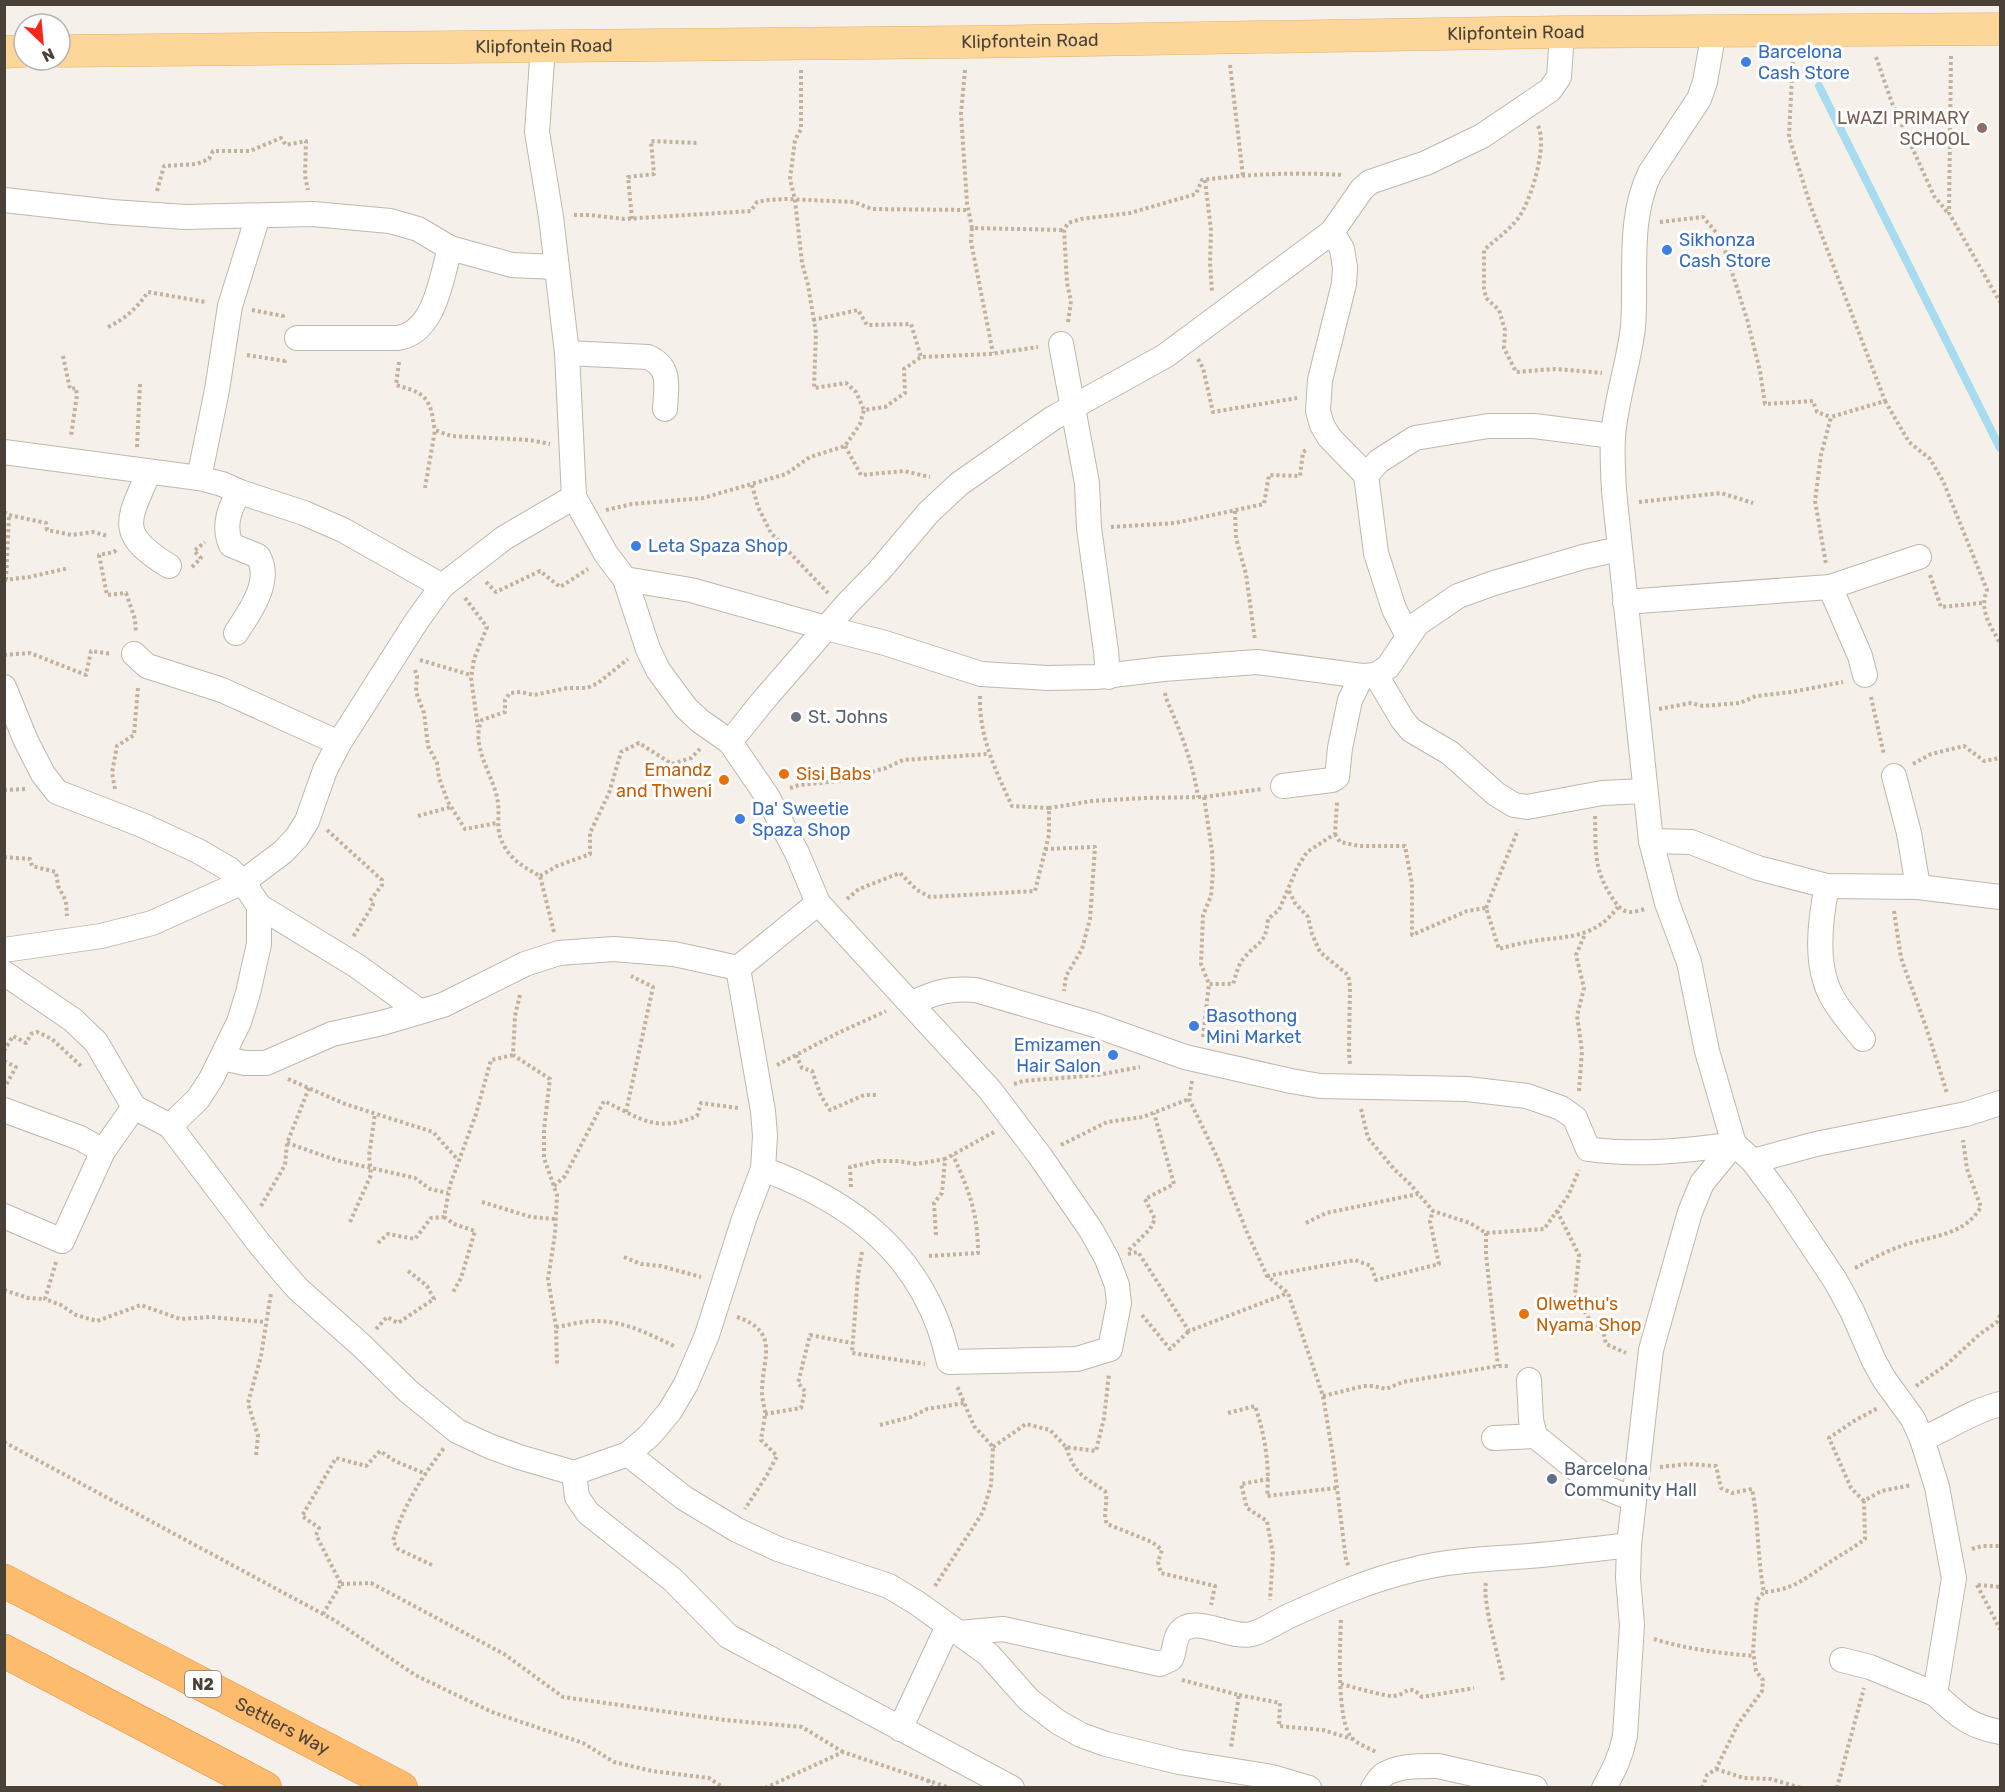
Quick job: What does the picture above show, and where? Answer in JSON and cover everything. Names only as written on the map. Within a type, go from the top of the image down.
[{"type":"highway","name":"Settlers Way","points":[[4,1581],[400,1788]]},
{"type":"highway","points":[[4,1651],[265,1788]]},
{"type":"main road","name":"Klipfontein Road","points":[[72,51],[966,42],[1562,32],[2001,29]]},
{"type":"street","points":[[1714,31],[1705,82],[1699,99],[1645,183],[1636,228],[1633,329],[1613,436],[1619,549],[1651,841],[1667,903],[1689,962],[1707,1051],[1734,1144],[1753,1161],[1835,1280],[1852,1311],[1874,1361],[1913,1419],[1938,1487],[1966,1581],[1935,1694]]},
{"type":"street","points":[[722,737],[762,702],[928,513],[959,484],[1033,431],[1073,406],[1165,356],[1332,232],[1362,189],[1370,182],[1425,163],[1473,141],[1521,111],[1556,84],[1561,68],[1562,32]]},
{"type":"street","points":[[543,46],[537,132],[551,217],[567,353],[571,394],[571,448],[580,506],[608,556],[625,579],[648,649],[658,670],[687,708],[722,737],[766,796],[823,908],[864,956],[912,1003],[990,1090],[1040,1156],[1091,1230],[1107,1258],[1117,1286],[1119,1303],[1110,1349],[1077,1359],[949,1362],[939,1326],[912,1275],[878,1233],[800,1183],[763,1169]]},
{"type":"street","points":[[4,200],[151,215],[216,218],[313,214],[390,221],[418,229],[450,248],[512,265],[556,267]]},
{"type":"street","points":[[199,478],[210,430],[230,306],[258,216]]},
{"type":"street","points":[[1332,232],[1342,249],[1345,267],[1344,284],[1320,380],[1318,411],[1329,437],[1366,475],[1376,553],[1394,609],[1408,636]]},
{"type":"street","points":[[292,336],[408,337],[425,322],[432,308],[450,248]]},
{"type":"street","points":[[1061,344],[1087,483],[1089,528],[1108,677]]},
{"type":"street","points":[[567,353],[648,357],[657,361],[665,371],[665,408]]},
{"type":"street","points":[[1366,475],[1379,461],[1415,438],[1488,426],[1534,426],[1613,436]]},
{"type":"street","points":[[4,452],[199,478],[222,484],[304,513],[343,530],[444,583]]},
{"type":"street","points":[[142,470],[129,523],[128,537],[169,566]]},
{"type":"street","points":[[236,633],[259,592],[263,570],[258,556],[231,545],[228,538],[229,515],[240,492]]},
{"type":"street","points":[[4,950],[67,942],[118,933],[141,926],[243,882],[283,852],[297,837],[309,816],[325,770],[339,743],[404,655],[444,583],[504,538],[580,506]]},
{"type":"street","points":[[1283,786],[1332,780],[1337,777],[1340,748],[1350,700],[1369,676],[1388,668],[1408,636],[1436,609],[1458,596],[1494,582],[1619,549]]},
{"type":"street","points":[[1625,602],[1830,587],[1919,557]]},
{"type":"street","points":[[625,579],[691,590],[885,643],[981,674],[1048,678],[1108,677],[1163,669],[1257,662],[1369,676],[1411,730],[1450,753],[1496,794],[1514,805],[1527,807],[1602,793],[1645,791]]},
{"type":"street","points":[[1830,587],[1860,656],[1865,675]]},
{"type":"street","points":[[140,660],[222,690],[339,743]]},
{"type":"street","points":[[4,687],[26,741],[50,785],[57,792],[198,851],[229,869],[243,882],[260,906],[338,954],[396,993],[418,1011]]},
{"type":"street","points":[[1894,776],[1909,833],[1918,887]]},
{"type":"street","points":[[1651,841],[1691,842],[1758,868],[1827,886],[1918,887],[2001,897]]},
{"type":"street","points":[[1827,886],[1822,917],[1823,970],[1832,999],[1863,1039]]},
{"type":"street","points":[[170,1126],[198,1099],[211,1079],[239,1022],[259,944],[260,906]]},
{"type":"street","points":[[222,1058],[245,1063],[266,1063],[332,1034],[382,1023],[443,1005],[525,964],[559,953],[614,949],[674,954],[738,968],[823,908]]},
{"type":"street","points":[[4,973],[46,1000],[89,1035],[105,1056],[134,1107],[170,1126],[240,1219],[298,1289],[408,1391],[457,1431],[519,1457],[574,1473],[628,1454],[650,1435],[670,1411],[686,1384],[716,1311],[740,1230],[763,1169],[765,1136],[763,1111],[738,968]]},
{"type":"street","points":[[912,1003],[937,992],[956,988],[976,990],[1061,1014],[1194,1059],[1320,1086],[1467,1089],[1527,1096],[1561,1108],[1575,1119],[1588,1149],[1606,1152],[1676,1151],[1734,1144]]},
{"type":"street","points":[[1753,1161],[1816,1144],[1976,1111],[2001,1103]]},
{"type":"street","points":[[4,1216],[62,1241],[103,1151],[134,1107]]},
{"type":"street","points":[[4,1110],[80,1138],[103,1151]]},
{"type":"street","points":[[1604,1788],[1616,1768],[1625,1736],[1632,1625],[1628,1578],[1629,1545],[1651,1350],[1690,1212],[1702,1183],[1734,1144]]},
{"type":"street","points":[[1529,1380],[1531,1420],[1535,1436],[1592,1482],[1633,1499]]},
{"type":"street","points":[[1922,1439],[1952,1426],[1978,1410],[2001,1404]]},
{"type":"street","points":[[1494,1438],[1535,1436]]},
{"type":"street","points":[[628,1454],[684,1498],[737,1530],[778,1549],[889,1586],[917,1603],[988,1654],[1029,1700],[1058,1722],[1082,1735],[1144,1754],[1272,1777],[1309,1788]]},
{"type":"street","points":[[574,1473],[579,1502],[588,1513],[673,1580],[728,1636],[1012,1788]]},
{"type":"street","points":[[954,1630],[1003,1629],[1154,1664],[1164,1664],[1173,1656],[1181,1630],[1196,1625],[1238,1636],[1249,1635],[1269,1628],[1286,1617],[1347,1591],[1413,1569],[1450,1563],[1629,1545]]},
{"type":"street","points":[[900,1729],[954,1630]]},
{"type":"street","points":[[1842,1660],[1870,1667],[1935,1694],[1963,1719],[1978,1727],[2001,1732]]},
{"type":"street","points":[[1378,1782],[1398,1769],[1438,1766],[1534,1788]]},
{"type":"path","points":[[1793,49],[1789,137],[1811,207],[1885,400],[1909,442],[1930,459],[1943,481],[1987,590],[1982,603],[1988,621],[2001,643]]},
{"type":"path","points":[[1949,213],[1951,50]]},
{"type":"path","points":[[1875,53],[1892,103],[1934,196],[1949,213],[2001,302]]},
{"type":"path","points":[[1230,55],[1230,77],[1238,120],[1243,176]]},
{"type":"path","points":[[580,506],[703,498],[752,485],[786,474],[810,457],[845,446],[860,424],[864,410],[856,393],[846,383],[814,388],[816,333],[802,263],[795,200],[790,178],[795,140],[801,129],[801,60]]},
{"type":"path","points":[[965,60],[961,114],[968,210],[993,353]]},
{"type":"path","points":[[1521,111],[1537,124],[1542,134],[1534,179],[1527,204],[1518,218],[1509,230],[1484,250],[1486,298],[1499,310],[1505,330],[1504,348],[1516,372],[1555,369],[1623,375]]},
{"type":"path","points":[[151,215],[164,166],[197,164],[209,159],[213,151],[250,151],[281,138],[286,146],[306,141],[305,176],[313,214]]},
{"type":"path","points":[[632,219],[628,177],[654,174],[651,141],[698,143]]},
{"type":"path","points":[[864,410],[885,407],[905,393],[904,369],[921,357],[993,353],[1061,344],[1071,301],[1067,283],[1064,230],[1068,223],[1081,219],[1130,213],[1196,194],[1202,180],[1317,173],[1354,176],[1370,182]]},
{"type":"path","points":[[1205,180],[1211,230],[1210,263],[1215,318]]},
{"type":"path","points":[[551,217],[590,215],[632,219],[751,211],[757,202],[768,200],[854,202],[872,209],[968,210]]},
{"type":"path","points":[[1636,228],[1675,219],[1703,217],[1721,238],[1761,371],[1765,404],[1813,401],[1817,412],[1831,417],[1885,400]]},
{"type":"path","points":[[972,228],[1064,230]]},
{"type":"path","points":[[108,327],[122,320],[138,306],[148,292],[283,316],[282,327],[292,336],[285,361],[223,353]]},
{"type":"path","points":[[813,320],[858,310],[867,325],[911,324],[921,357]]},
{"type":"path","points":[[398,338],[399,362],[396,385],[420,392],[432,411],[435,430],[425,488]]},
{"type":"path","points":[[63,356],[70,389],[76,388],[77,395],[67,461]]},
{"type":"path","points":[[1165,356],[1197,359],[1203,368],[1214,412],[1318,396]]},
{"type":"path","points":[[140,384],[142,470]]},
{"type":"path","points":[[1830,587],[1815,501],[1821,455],[1831,417]]},
{"type":"path","points":[[435,430],[451,436],[530,440],[571,448]]},
{"type":"path","points":[[1089,528],[1175,523],[1264,504],[1269,475],[1300,476],[1303,452],[1329,437]]},
{"type":"path","points":[[845,446],[861,475],[903,471],[959,484]]},
{"type":"path","points":[[752,485],[758,507],[771,533],[825,591],[847,604]]},
{"type":"path","points":[[1615,504],[1721,493],[1753,503]]},
{"type":"path","points":[[1234,511],[1236,538],[1246,574],[1257,662]]},
{"type":"path","points":[[69,568],[5,580],[7,513],[45,523],[47,530],[72,535],[93,531],[128,537]]},
{"type":"path","points":[[122,818],[112,773],[117,746],[134,735],[140,660],[135,619],[126,593],[107,595],[99,555],[114,552],[128,537]]},
{"type":"path","points":[[169,566],[180,562],[191,568],[201,558],[194,551],[207,540],[228,538]]},
{"type":"path","points":[[469,564],[496,592],[540,571],[560,587],[608,556]]},
{"type":"path","points":[[1919,557],[1923,557],[1941,607],[1982,603]]},
{"type":"path","points":[[444,583],[470,604],[487,627],[474,659],[471,675],[487,773],[499,806],[497,823],[501,842],[511,858],[540,876],[559,953]]},
{"type":"path","points":[[478,728],[482,720],[506,712],[505,700],[510,693],[521,692],[534,695],[567,688],[587,688],[598,683],[633,655],[648,649]]},
{"type":"path","points":[[4,655],[30,653],[86,675],[91,651],[140,660]]},
{"type":"path","points":[[404,655],[471,675]]},
{"type":"path","points":[[404,655],[417,676],[416,692],[424,713],[428,746],[437,763],[451,807],[465,829],[497,823]]},
{"type":"path","points":[[1163,669],[1166,699],[1187,748],[1198,797]]},
{"type":"path","points":[[981,674],[980,713],[988,754],[1012,806],[1048,808],[1092,801],[1204,797],[1283,786]]},
{"type":"path","points":[[1637,712],[1690,703],[1703,706],[1740,704],[1756,696],[1804,690],[1865,675],[1877,717],[1885,761],[1894,776],[1931,754],[1964,746],[1984,761],[2001,758]]},
{"type":"path","points":[[540,876],[557,866],[590,854],[590,833],[609,793],[621,752],[639,743],[672,764],[691,758],[722,737]]},
{"type":"path","points":[[766,796],[799,785],[839,781],[886,768],[903,760],[988,754]]},
{"type":"path","points":[[1337,777],[1335,834],[1340,842],[1359,846],[1405,846],[1412,884],[1412,935],[1467,911],[1486,908]]},
{"type":"path","points":[[1602,793],[1595,815],[1597,863],[1599,873],[1618,907],[1630,912],[1667,903]]},
{"type":"path","points":[[1204,797],[1213,872],[1211,896],[1203,915],[1201,964],[1209,984],[1194,1059],[1189,1099],[1218,1159],[1267,1276],[1288,1293],[1323,1396],[1346,1560],[1347,1591],[1342,1614],[1341,1684],[1346,1728],[1352,1739]]},
{"type":"path","points":[[418,816],[451,807]]},
{"type":"path","points":[[1527,807],[1486,908],[1499,949],[1516,944],[1585,934],[1608,920],[1618,907]]},
{"type":"path","points":[[823,908],[860,889],[900,873],[917,890],[930,897],[1035,891],[1048,835],[1048,808]]},
{"type":"path","points":[[309,816],[335,836],[359,861],[382,880],[382,885],[370,901],[373,905],[363,924],[338,954]]},
{"type":"path","points":[[1209,984],[1233,984],[1242,959],[1267,933],[1268,919],[1279,910],[1297,868],[1307,852],[1335,834]]},
{"type":"path","points":[[1045,849],[1095,847],[1090,919],[1082,949],[1066,976],[1061,1014]]},
{"type":"path","points":[[4,857],[30,859],[32,866],[56,872],[58,886],[66,901],[67,942]]},
{"type":"path","points":[[1835,1280],[1882,1253],[1954,1231],[1974,1219],[1982,1207],[1967,1169],[1963,1138],[1953,1115],[1926,1027],[1901,958],[1890,886]]},
{"type":"path","points":[[1289,890],[1295,903],[1308,917],[1320,952],[1348,975],[1351,1069],[1361,1087],[1368,1138],[1433,1210],[1470,1222],[1486,1233],[1544,1228],[1568,1196],[1588,1149]]},
{"type":"path","points":[[1575,1119],[1581,1108],[1579,1089],[1582,1051],[1577,1016],[1584,988],[1576,955],[1585,934]]},
{"type":"path","points":[[614,949],[620,967],[653,987],[626,1112]]},
{"type":"path","points":[[513,1055],[515,1016],[525,964]]},
{"type":"path","points":[[756,1076],[869,1019],[912,1003]]},
{"type":"path","points":[[4,1051],[13,1036],[26,1043],[32,1034],[38,1032],[52,1040],[86,1069],[115,1076]]},
{"type":"path","points":[[444,1217],[448,1193],[476,1114],[491,1060],[513,1055],[550,1079],[544,1129],[544,1158],[557,1195],[548,1279],[556,1327],[557,1364]]},
{"type":"path","points":[[796,1055],[802,1068],[812,1071],[821,1096],[830,1110],[864,1095],[876,1095]]},
{"type":"path","points":[[990,1090],[1001,1089],[1023,1081],[1098,1076],[1194,1059]]},
{"type":"path","points":[[4,1061],[16,1067],[4,1088]]},
{"type":"path","points":[[266,1063],[283,1077],[309,1088],[375,1114],[433,1132],[458,1160]]},
{"type":"path","points":[[240,1219],[262,1205],[285,1165],[287,1143],[309,1088]]},
{"type":"path","points":[[1040,1156],[1107,1122],[1143,1118],[1189,1099]]},
{"type":"path","points":[[554,1186],[565,1176],[604,1101],[657,1125],[680,1123],[697,1116],[702,1103],[763,1111]]},
{"type":"path","points":[[1154,1113],[1174,1185],[1145,1198],[1155,1219],[1150,1228],[1125,1254],[1138,1252],[1189,1331]]},
{"type":"path","points":[[350,1222],[371,1175],[369,1156],[375,1114]]},
{"type":"path","points":[[845,1210],[851,1191],[850,1167],[878,1161],[916,1164],[945,1159],[1013,1122]]},
{"type":"path","points":[[287,1143],[336,1160],[415,1178],[430,1189],[448,1193]]},
{"type":"path","points":[[912,1275],[920,1267],[923,1256],[978,1253],[978,1229],[973,1204],[953,1155]]},
{"type":"path","points":[[936,1235],[934,1203],[942,1193],[945,1159]]},
{"type":"path","points":[[1306,1223],[1326,1213],[1419,1194]]},
{"type":"path","points":[[482,1202],[531,1217],[556,1219]]},
{"type":"path","points":[[1267,1276],[1355,1260],[1371,1266],[1376,1281],[1439,1264],[1430,1221],[1433,1210]]},
{"type":"path","points":[[1557,1211],[1579,1256],[1575,1295],[1592,1324],[1604,1335],[1606,1344],[1649,1363]]},
{"type":"path","points":[[378,1243],[388,1234],[416,1239],[431,1218],[444,1217],[454,1224],[475,1231],[461,1278],[452,1294]]},
{"type":"path","points":[[878,1233],[864,1240],[858,1275],[852,1353],[923,1364],[949,1362],[974,1426],[993,1447],[991,1485],[983,1512],[933,1589],[917,1603]]},
{"type":"path","points":[[1486,1233],[1486,1254],[1498,1366]]},
{"type":"path","points":[[45,1299],[62,1241]]},
{"type":"path","points":[[624,1257],[641,1264],[662,1266],[697,1277],[709,1277],[725,1284]]},
{"type":"path","points":[[362,1346],[387,1317],[398,1323],[434,1299],[427,1286],[406,1270]]},
{"type":"path","points":[[256,1455],[258,1436],[248,1403],[261,1356],[272,1291],[284,1272]]},
{"type":"path","points":[[4,1290],[28,1298],[45,1299],[61,1305],[76,1315],[98,1321],[141,1305],[180,1318],[211,1317],[265,1322]]},
{"type":"path","points":[[1119,1303],[1131,1304],[1170,1350],[1189,1331],[1288,1293]]},
{"type":"path","points":[[716,1311],[754,1323],[766,1340],[762,1393],[765,1413],[761,1440],[777,1456],[741,1517],[737,1530]]},
{"type":"path","points":[[1702,1788],[1707,1775],[1716,1769],[1738,1724],[1762,1691],[1764,1680],[1756,1671],[1753,1656],[1757,1600],[1764,1592],[1789,1588],[1810,1577],[1865,1539],[1864,1502],[1851,1488],[1829,1438],[1854,1421],[1897,1398],[1946,1365],[1997,1322],[2001,1315]]},
{"type":"path","points":[[556,1327],[597,1321],[618,1324],[638,1328],[698,1355]]},
{"type":"path","points":[[765,1413],[801,1408],[805,1391],[798,1383],[810,1335],[852,1343]]},
{"type":"path","points":[[1066,1447],[1096,1451],[1108,1392],[1110,1349]]},
{"type":"path","points":[[1323,1396],[1364,1386],[1386,1389],[1403,1382],[1498,1366],[1521,1368],[1529,1380]]},
{"type":"path","points":[[880,1425],[911,1417],[927,1409],[964,1403]]},
{"type":"path","points":[[1228,1413],[1256,1406],[1262,1426],[1269,1479],[1267,1496],[1336,1488]]},
{"type":"path","points":[[993,1447],[1026,1424],[1050,1430],[1066,1447],[1070,1460],[1080,1475],[1105,1491],[1108,1499],[1103,1516],[1107,1524],[1152,1542],[1162,1550],[1158,1562],[1161,1573],[1215,1586],[1209,1610],[1209,1627]]},
{"type":"path","points":[[432,1565],[398,1549],[393,1541],[398,1522],[407,1503],[457,1431]]},
{"type":"path","points":[[4,1442],[323,1614],[415,1675],[492,1712],[583,1743],[614,1762],[652,1771],[709,1778],[724,1788]]},
{"type":"path","points":[[341,1584],[316,1535],[319,1528],[302,1516],[336,1458],[366,1466],[380,1451],[395,1461],[426,1474]]},
{"type":"path","points":[[1639,1469],[1688,1464],[1716,1466],[1721,1488],[1732,1493],[1752,1489],[1764,1592]]},
{"type":"path","points":[[1269,1479],[1241,1484],[1247,1508],[1267,1521],[1273,1554],[1270,1606],[1286,1617]]},
{"type":"path","points":[[1864,1502],[1881,1491],[1908,1484],[1938,1487]]},
{"type":"path","points":[[1493,1559],[1485,1588],[1503,1680]]},
{"type":"path","points":[[1966,1581],[2001,1587]]},
{"type":"path","points":[[1966,1581],[2001,1629]]},
{"type":"path","points":[[341,1584],[371,1583],[504,1654],[563,1697],[725,1720],[802,1727],[843,1752],[950,1788]]},
{"type":"path","points":[[323,1614],[341,1584]]},
{"type":"path","points":[[1632,1625],[1651,1638],[1676,1645],[1753,1656]]},
{"type":"path","points":[[1164,1664],[1173,1675],[1184,1681],[1280,1703],[1279,1726],[1323,1730],[1352,1739],[1377,1753],[1378,1782]]},
{"type":"path","points":[[1837,1788],[1870,1667]]},
{"type":"path","points":[[1341,1684],[1392,1696],[1407,1689],[1415,1690],[1422,1698],[1474,1688]]},
{"type":"path","points":[[1231,1771],[1230,1758],[1239,1695]]},
{"type":"path","points":[[765,1788],[843,1752]]},
{"type":"path","points":[[1716,1769],[1744,1778],[1771,1779],[1801,1788]]},
{"type":"path","points":[[928,1779],[932,1788]]},
{"type":"waterway","points":[[1819,86],[2000,448]]},
{"type":"place","name":"Barcelona Cash Store","points":[[1746,62]]},
{"type":"place","name":"LWAZI PRIMARY SCHOOL","points":[[1982,128]]},
{"type":"place","name":"Sikhonza Cash Store","points":[[1667,250]]},
{"type":"place","name":"Leta Spaza Shop","points":[[636,546]]},
{"type":"place","name":"St. Johns","points":[[796,717]]},
{"type":"place","name":"Sisi Babs","points":[[784,774]]},
{"type":"place","name":"Emandz and Thweni","points":[[724,780]]},
{"type":"place","name":"Da' Sweetie Spaza Shop","points":[[740,819]]},
{"type":"place","name":"Basothong Mini Market","points":[[1194,1026]]},
{"type":"place","name":"Emizamen Hair Salon","points":[[1113,1055]]},
{"type":"place","name":"Olwethu's Nyama Shop","points":[[1524,1314]]},
{"type":"place","name":"Barcelona Community Hall","points":[[1552,1479]]}]
